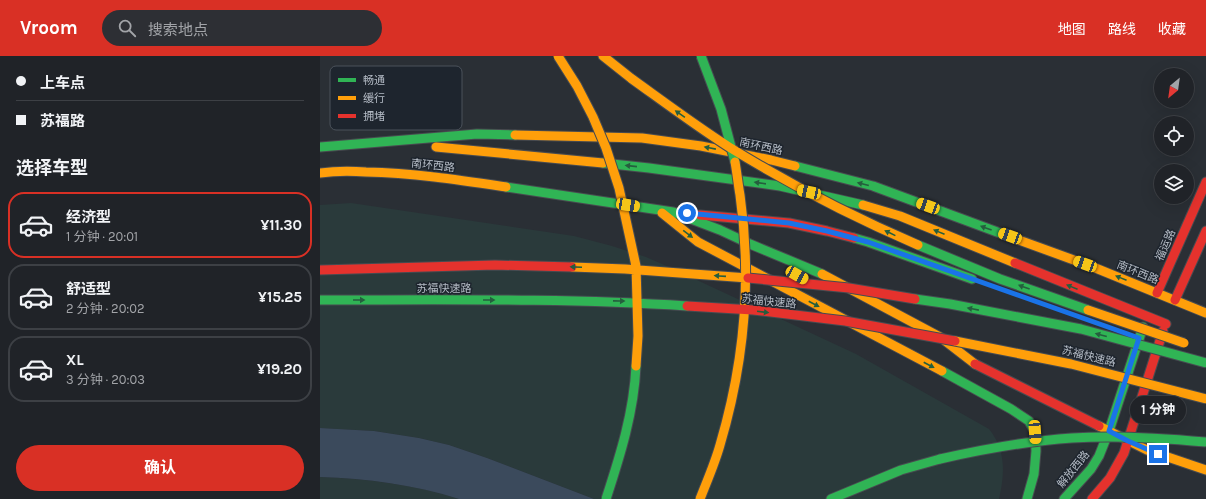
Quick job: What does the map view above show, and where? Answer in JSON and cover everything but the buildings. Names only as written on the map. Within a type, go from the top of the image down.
[{"type":"main road","points":[[558,56],[577,86],[593,117],[606,148],[620,188],[636,266],[638,336],[636,375],[631,410],[620,457],[606,499]]},
{"type":"main road","points":[[603,56],[681,115],[767,170],[811,194],[896,236],[973,269],[1191,345]]},
{"type":"main road","points":[[700,499],[718,453],[734,395],[742,350],[746,294],[745,232],[737,171],[715,93],[701,56]]},
{"type":"main road","name":"南环西路","points":[[320,147],[477,134],[642,138],[701,146],[771,160],[872,186],[1088,265],[1156,296],[1206,313]]},
{"type":"main road","points":[[386,142],[649,168],[780,186],[824,194],[900,216],[1167,321],[1128,441],[1117,468],[1108,482],[1092,499]]},
{"type":"main road","name":"南环西路","points":[[320,173],[334,171],[384,172],[436,177],[673,212],[817,271],[940,338],[975,364]]},
{"type":"main road","name":"福运路","points":[[1156,296],[1206,182]]},
{"type":"main road","points":[[658,210],[698,242],[781,288],[939,370],[1029,421],[1035,432],[1036,451],[1034,474],[1027,499]]},
{"type":"main road","points":[[673,212],[789,223],[827,231],[868,242],[978,281]]},
{"type":"main road","points":[[1174,303],[1206,231]]},
{"type":"main road","name":"南环西路","points":[[750,244],[783,268]]},
{"type":"main road","name":"苏福快速路","points":[[320,270],[495,265],[625,269],[754,278],[833,286],[950,304],[1081,329],[1206,363]]},
{"type":"main road","points":[[797,275],[831,294]]},
{"type":"main road","name":"苏福快速路","points":[[320,300],[618,301],[753,310],[845,321],[949,340],[1071,364],[1206,399]]},
{"type":"main road","points":[[1109,431],[1148,314]]},
{"type":"main road","points":[[872,317],[920,343]]},
{"type":"main road","points":[[1103,326],[1158,345]]},
{"type":"main road","name":"南环西路","points":[[948,355],[975,364],[1128,441],[1168,458],[1206,470]]},
{"type":"main road","name":"解放西路","points":[[1064,499],[1091,469],[1099,456],[1109,431]]},
{"type":"main road","points":[[831,499],[900,470],[975,451],[1016,444],[1054,439],[1096,437],[1142,437],[1206,442]]},
{"type":"shaded area","points":[[351,203],[574,236],[646,257],[669,267],[856,354],[989,429],[999,445],[1003,462],[999,499],[594,499],[449,445],[419,438],[374,431],[320,428],[320,205]]},
{"type":"shaded area","points":[[320,477],[391,483],[443,494],[459,499],[320,499]]},
{"type":"water","points":[[320,428],[374,431],[419,438],[449,445],[594,499],[459,499],[390,483],[320,477]]},
{"type":"traffic: fast","points":[[701,56],[721,109],[735,162]]},
{"type":"traffic: fast","points":[[320,147],[477,134],[515,135]]},
{"type":"traffic: fast","points":[[603,163],[780,186],[863,205]]},
{"type":"traffic: fast","points":[[795,166],[873,186],[1008,236]]},
{"type":"traffic: fast","points":[[506,187],[673,212],[720,230],[822,274]]},
{"type":"traffic: fast","points":[[854,238],[972,279]]},
{"type":"traffic: fast","points":[[918,245],[1000,279],[1088,310]]},
{"type":"traffic: fast","points":[[915,299],[950,304],[1081,329],[1206,363]]},
{"type":"traffic: fast","points":[[320,300],[549,301],[641,303],[687,306]]},
{"type":"traffic: fast","points":[[1064,499],[1091,469],[1099,456],[1109,431],[1143,327]]},
{"type":"traffic: fast","points":[[606,499],[621,450],[629,417],[635,383],[636,366]]},
{"type":"traffic: fast","points":[[942,371],[1011,409],[1029,421],[1035,432],[1036,451],[1034,474],[1027,499]]},
{"type":"traffic: fast","points":[[940,459],[1006,446],[1072,438],[1139,437],[1206,442]]},
{"type":"traffic: fast","points":[[831,499],[901,470],[940,459]]},
{"type":"traffic: slow","points":[[558,56],[577,86],[593,117],[606,148],[619,188],[636,266],[638,336],[636,366]]},
{"type":"traffic: slow","points":[[603,56],[632,79]]},
{"type":"traffic: slow","points":[[632,79],[704,131],[752,161],[869,223],[918,245]]},
{"type":"traffic: slow","points":[[515,135],[642,138],[701,146],[795,166]]},
{"type":"traffic: slow","points":[[436,147],[603,163]]},
{"type":"traffic: slow","points":[[700,499],[716,458],[728,414],[735,384],[744,321],[744,227],[735,162]]},
{"type":"traffic: slow","points":[[320,173],[348,171],[419,175],[506,187]]},
{"type":"traffic: slow","points":[[863,205],[900,216],[1015,263]]},
{"type":"traffic: slow","points":[[662,213],[698,242],[942,371]]},
{"type":"traffic: slow","points":[[1008,236],[1093,267],[1206,313]]},
{"type":"traffic: slow","points":[[572,267],[625,269],[748,278]]},
{"type":"traffic: slow","points":[[822,274],[940,337],[975,364]]},
{"type":"traffic: slow","points":[[1088,310],[1184,343]]},
{"type":"traffic: slow","points":[[955,341],[1071,364],[1206,399]]},
{"type":"traffic: slow","points":[[1099,426],[1147,450],[1206,470]]},
{"type":"traffic: jam","points":[[1157,293],[1206,182]]},
{"type":"traffic: jam","points":[[700,215],[789,223],[854,238]]},
{"type":"traffic: jam","points":[[1175,300],[1206,231]]},
{"type":"traffic: jam","points":[[1015,263],[1166,324]]},
{"type":"traffic: jam","points":[[320,270],[495,265],[572,267]]},
{"type":"traffic: jam","points":[[748,278],[849,288],[915,299]]},
{"type":"traffic: jam","points":[[687,306],[753,310],[845,321],[955,341]]},
{"type":"traffic: jam","points":[[1092,499],[1110,478],[1124,453],[1163,331]]},
{"type":"traffic: jam","points":[[975,364],[1099,426]]},
{"type":"route","points":[[687,213],[789,223],[868,242],[1139,338],[1109,431],[1158,454]]}]
